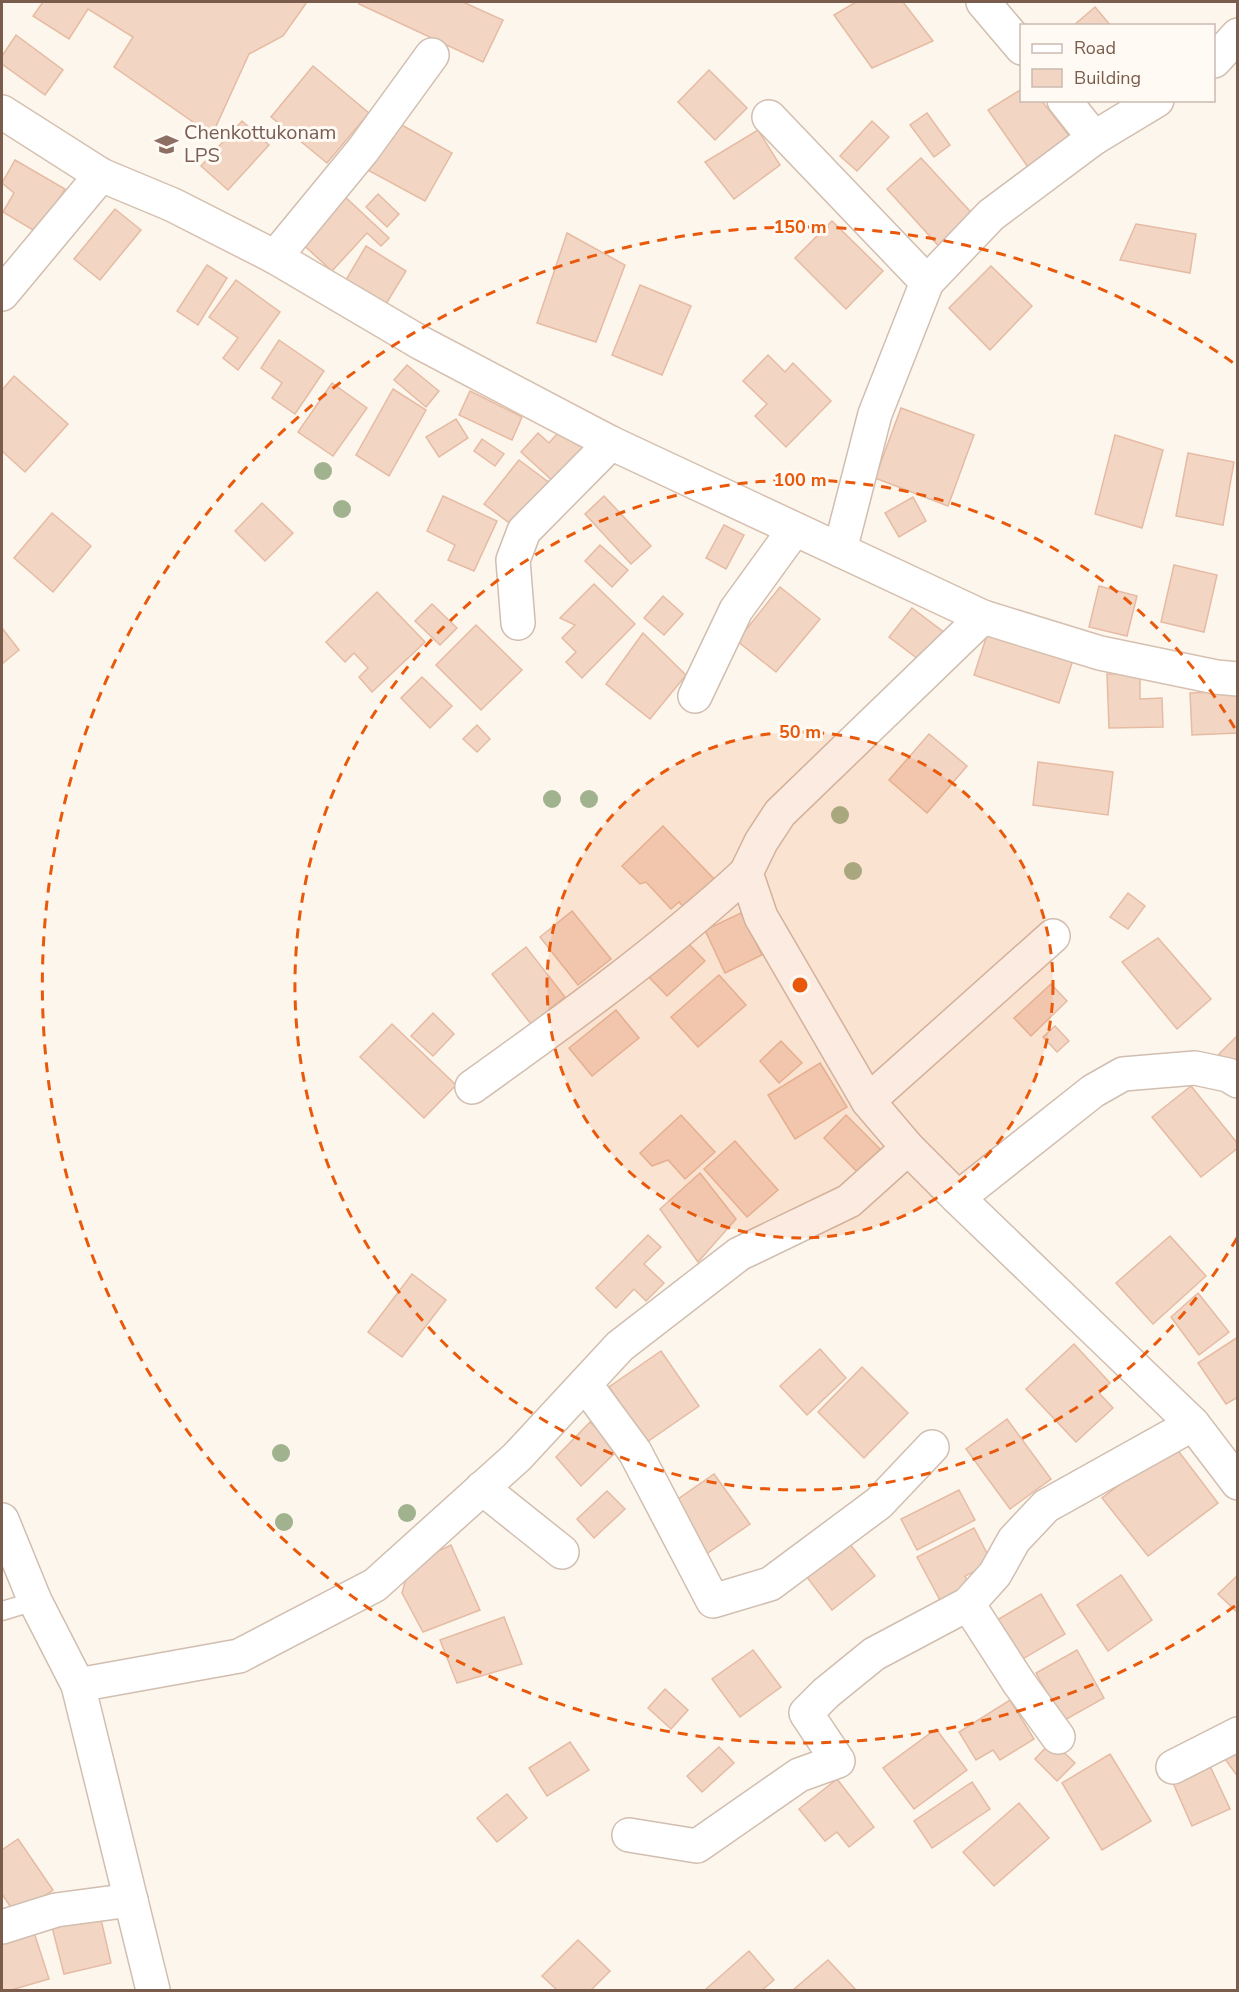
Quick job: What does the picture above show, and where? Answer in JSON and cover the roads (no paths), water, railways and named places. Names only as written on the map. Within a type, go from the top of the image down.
[{"type":"street","points":[[983,2],[1020,46]]},
{"type":"street","points":[[1215,60],[1238,35]]},
{"type":"street","points":[[275,257],[363,150],[432,55]]},
{"type":"street","points":[[1066,102],[1094,138]]},
{"type":"street","points":[[840,550],[874,414],[927,282],[991,215],[1094,138],[1154,102]]},
{"type":"street","points":[[2,112],[101,175],[174,205],[275,257],[421,343],[611,443],[982,617],[1100,653],[1216,678],[1238,679]]},
{"type":"street","points":[[769,117],[927,282]]},
{"type":"street","points":[[2,294],[101,175]]},
{"type":"street","points":[[518,623],[513,560],[524,531],[611,443]]},
{"type":"street","points":[[695,696],[736,609],[794,530]]},
{"type":"street","points":[[472,1087],[603,993],[690,924],[746,873],[761,842],[780,813],[982,617]]},
{"type":"street","points":[[746,873],[761,918],[868,1101],[908,1148],[958,1198],[1192,1424],[1238,1483]]},
{"type":"street","points":[[868,1101],[1053,936]]},
{"type":"street","points":[[958,1198],[1093,1090],[1123,1074],[1195,1068],[1228,1075],[1238,1081]]},
{"type":"street","points":[[78,1685],[239,1656],[375,1585],[517,1457],[620,1346],[739,1254],[849,1201],[908,1148]]},
{"type":"street","points":[[585,1384],[635,1452],[713,1601],[770,1584],[879,1503],[932,1447]]},
{"type":"street","points":[[629,1835],[697,1846],[799,1775],[838,1761],[806,1713],[825,1693],[874,1654],[968,1604],[996,1574],[1014,1540],[1046,1506],[1192,1424]]},
{"type":"street","points":[[482,1488],[562,1552]]},
{"type":"street","points":[[2,1520],[35,1601],[78,1685],[153,1990]]},
{"type":"street","points":[[968,1604],[1019,1683],[1058,1737]]},
{"type":"street","points":[[1173,1767],[1238,1734]]},
{"type":"street","points":[[2,1927],[56,1910],[131,1900]]},
{"type":"lane","points":[[2,1611],[35,1601]]},
{"type":"place","name":"Chenkottukonam LPS","points":[[166,144]]}]
